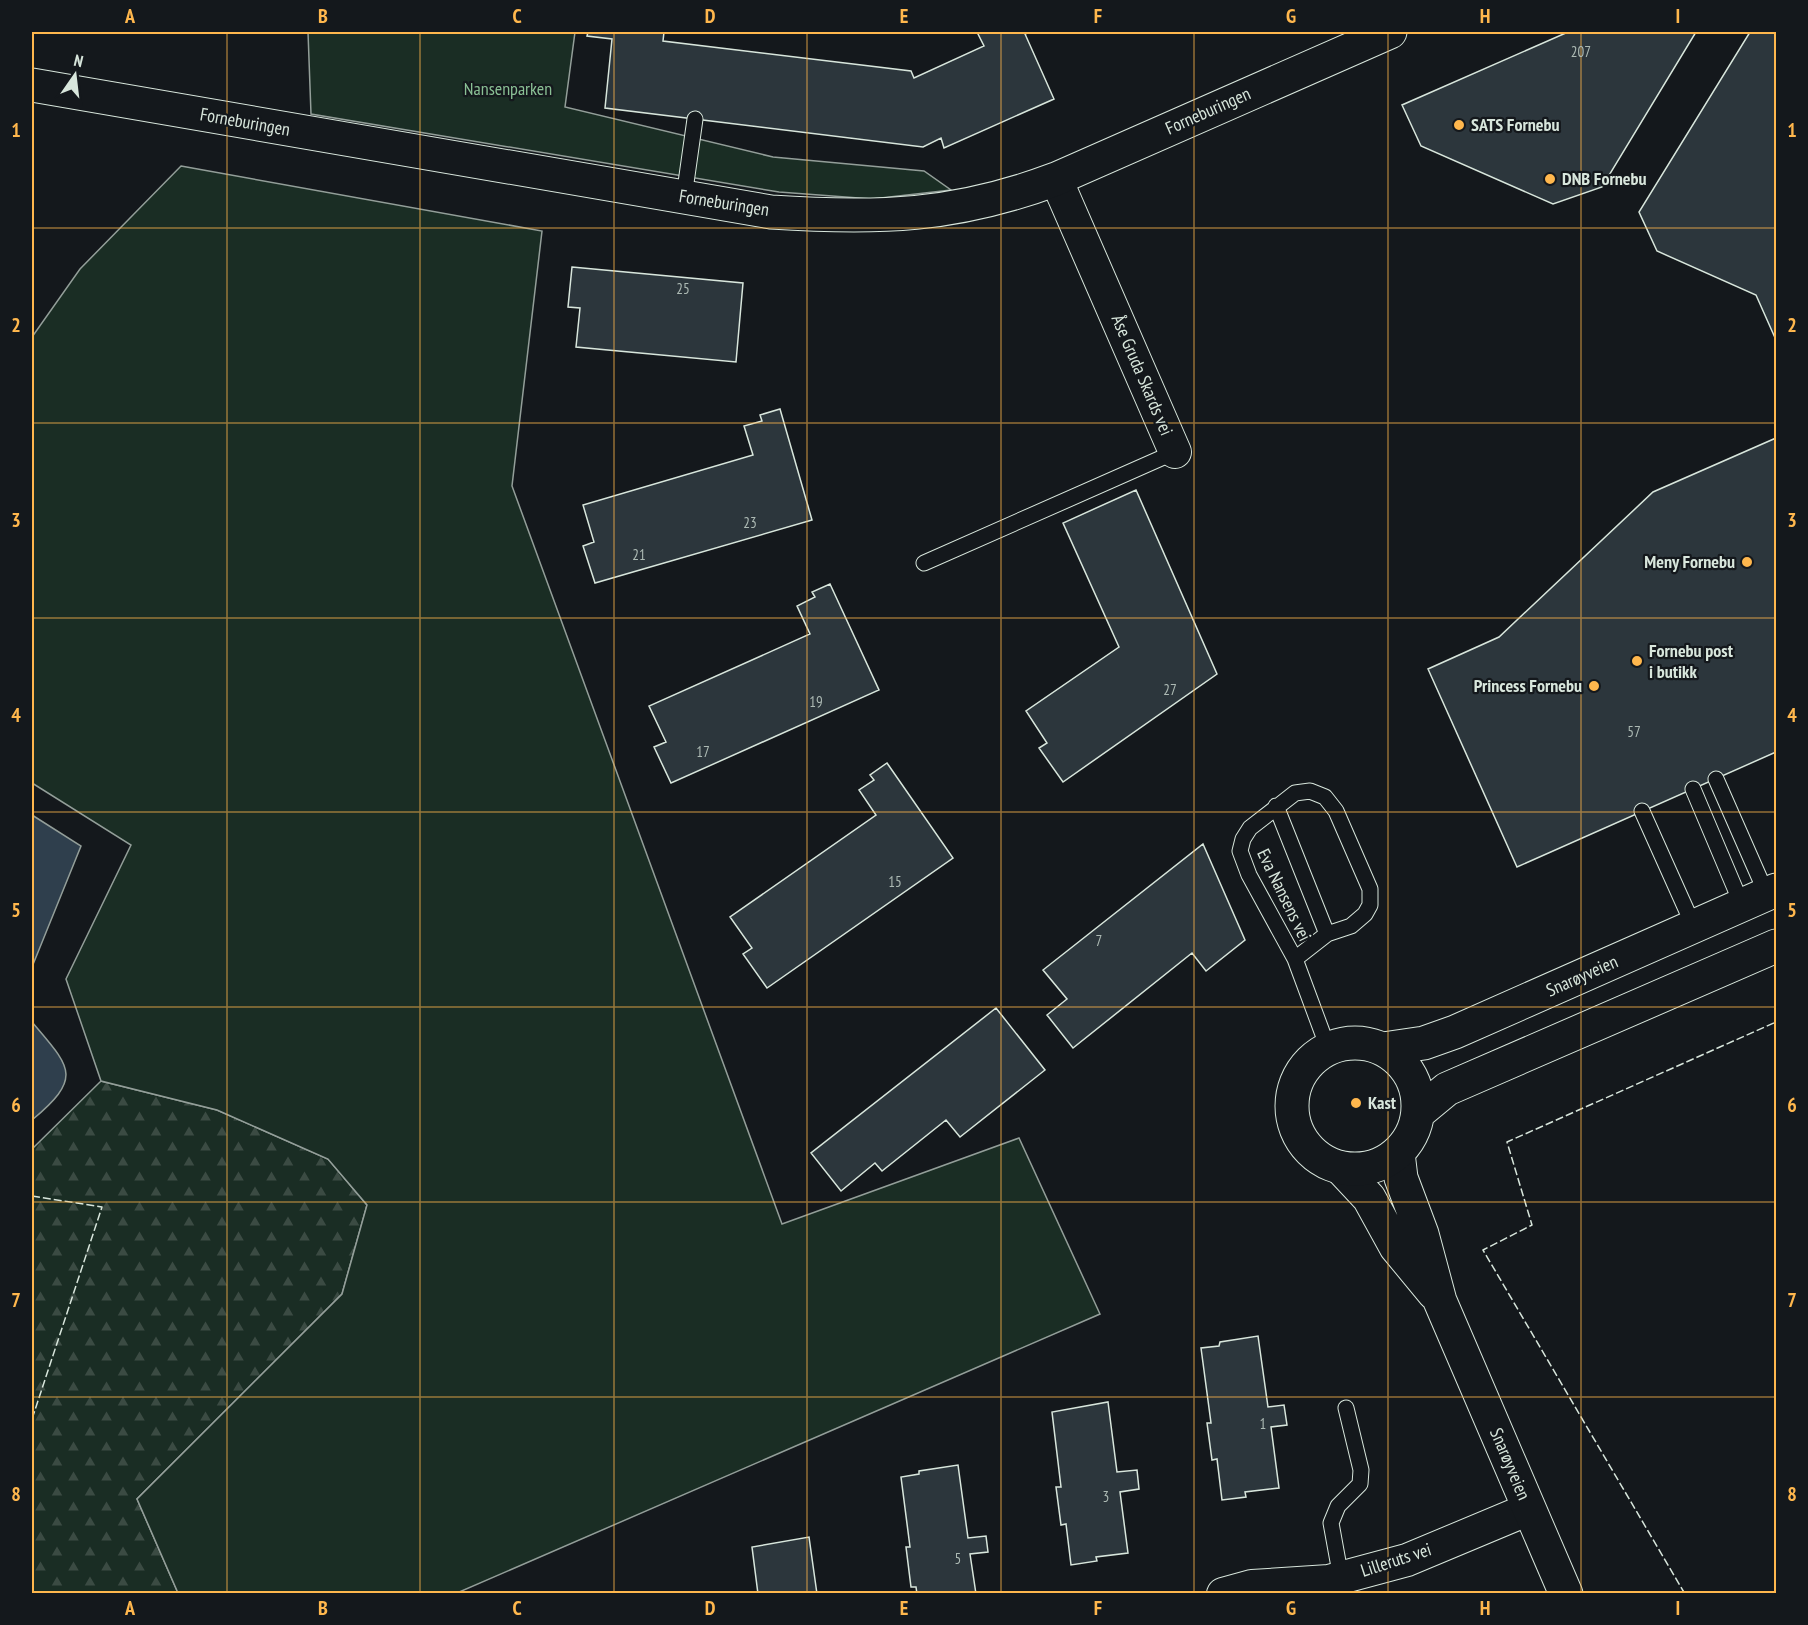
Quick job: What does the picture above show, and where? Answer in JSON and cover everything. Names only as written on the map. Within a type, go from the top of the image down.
[{"type":"street","name":"Forneburingen","points":[[32,86],[771,212],[873,216],[920,213],[1015,194],[1056,179],[1390,32]]},
{"type":"street","name":"Åse Gruda Skards vei","points":[[1056,179],[1175,452]]},
{"type":"street","name":"Snarøyveien","points":[[1383,1049],[1424,1043],[1455,1032],[1762,897]]},
{"type":"street","points":[[1418,1113],[1447,1089],[1776,946]]},
{"type":"street","points":[[1363,1043],[1383,1049],[1407,1069],[1418,1098],[1415,1128],[1398,1153],[1388,1161],[1371,1167],[1341,1168],[1315,1156],[1297,1133],[1291,1105],[1298,1078],[1306,1065],[1328,1048],[1342,1044],[1363,1043]]},
{"type":"street","name":"Snarøyveien","points":[[1398,1153],[1401,1178],[1422,1234],[1440,1300],[1566,1593]]},
{"type":"street","name":"Snarøyveien","points":[[1341,1168],[1369,1198],[1396,1247],[1440,1300]]},
{"type":"street","name":"Lilleruts vei","points":[[1222,1593],[1252,1586],[1334,1584],[1407,1560],[1529,1509]]},
{"type":"lane","points":[[684,197],[695,119]]},
{"type":"lane","name":"Åse Gruda Skards vei","points":[[924,563],[1175,452]]},
{"type":"lane","points":[[1716,779],[1762,897]]},
{"type":"lane","points":[[1693,789],[1762,897]]},
{"type":"lane","name":"Eva Nansens vei","points":[[1295,959],[1327,934],[1351,926],[1365,914],[1370,905],[1370,889],[1336,812],[1325,797],[1310,790],[1294,793],[1275,806],[1250,828],[1243,839],[1240,851],[1249,874],[1295,959],[1328,1048]]},
{"type":"lane","points":[[1275,806],[1327,934]]},
{"type":"lane","points":[[1642,811],[1694,927]]},
{"type":"lane","points":[[1334,1584],[1331,1523],[1338,1506],[1360,1484],[1361,1470],[1346,1408]]},
{"type":"green space","name":"Nansenparken","points":[[308,32],[575,32],[565,107],[773,157],[924,171],[951,190],[872,199],[779,192],[311,114]]},
{"type":"green space","points":[[181,166],[542,231],[512,486],[782,1224],[1019,1138],[1100,1314],[457,1593],[178,1593],[137,1499],[342,1294],[367,1205],[328,1159],[217,1110],[101,1081],[66,979],[131,845],[32,783],[32,337],[80,269]]},
{"type":"green space","points":[[101,1081],[217,1110],[328,1159],[367,1205],[342,1294],[137,1499],[178,1593],[32,1594],[32,1149]]},
{"type":"water","points":[[32,815],[81,846],[32,967]]},
{"type":"water","points":[[32,1022],[55,1050],[66,1072],[65,1082],[59,1093],[32,1120]]},
{"type":"building","points":[[588,32],[664,32],[663,41],[911,71],[914,78],[984,46],[977,32],[1030,32],[1025,34],[1054,99],[944,148],[941,138],[923,147],[605,108],[612,39],[587,36]]},
{"type":"building","points":[[1568,32],[1696,32],[1602,187],[1553,204],[1421,146],[1402,105]]},
{"type":"building","points":[[1750,32],[1776,32],[1776,340],[1756,295],[1657,251],[1639,212]]},
{"type":"building","points":[[572,267],[743,283],[736,362],[576,347],[580,308],[568,307]]},
{"type":"building","points":[[780,409],[812,520],[595,583],[583,546],[594,542],[583,505],[753,455],[744,426],[762,421],[760,415]]},
{"type":"building","points":[[1776,438],[1776,752],[1517,867],[1428,669],[1499,637],[1653,492]]},
{"type":"building","points":[[1136,490],[1217,674],[1063,782],[1039,748],[1047,743],[1026,711],[1119,647],[1063,523]]},
{"type":"building","points":[[830,584],[879,690],[671,783],[654,747],[666,742],[649,706],[810,634],[797,606],[815,597],[812,592]]},
{"type":"building","points":[[887,763],[953,858],[767,988],[743,954],[752,948],[730,917],[876,815],[859,790],[874,780],[870,775]]},
{"type":"building","points":[[1203,844],[1245,940],[1206,971],[1192,953],[1073,1048],[1047,1015],[1067,999],[1043,970]]},
{"type":"building","points":[[996,1008],[1045,1070],[960,1137],[946,1120],[882,1171],[875,1163],[841,1191],[811,1153]]},
{"type":"building","points":[[1258,1336],[1268,1407],[1284,1405],[1287,1425],[1271,1427],[1279,1488],[1245,1492],[1246,1497],[1222,1500],[1217,1459],[1212,1460],[1207,1423],[1211,1423],[1201,1348],[1219,1346],[1220,1342]]},
{"type":"building","points":[[1108,1402],[1117,1472],[1137,1470],[1139,1489],[1120,1492],[1128,1553],[1096,1557],[1097,1561],[1071,1565],[1066,1524],[1061,1525],[1056,1487],[1061,1487],[1052,1412]]},
{"type":"building","points":[[958,1465],[968,1538],[986,1536],[988,1552],[970,1554],[976,1594],[917,1594],[916,1587],[911,1587],[906,1547],[910,1547],[901,1477],[919,1474],[919,1471]]},
{"type":"building","points":[[809,1537],[817,1594],[758,1594],[752,1547]]},
{"type":"fence","points":[[1685,1594],[1483,1250],[1532,1225],[1507,1142],[1776,1022]]},
{"type":"fence","points":[[32,1196],[102,1207],[32,1419]]},
{"type":"place","name":"SATS Fornebu","points":[[1459,125]]},
{"type":"place","name":"DNB Fornebu","points":[[1550,179]]},
{"type":"place","name":"Meny Fornebu","points":[[1747,562]]},
{"type":"place","name":"Fornebu post i butikk","points":[[1637,661]]},
{"type":"place","name":"Princess Fornebu","points":[[1594,686]]},
{"type":"place","name":"Kast","points":[[1356,1103]]}]
